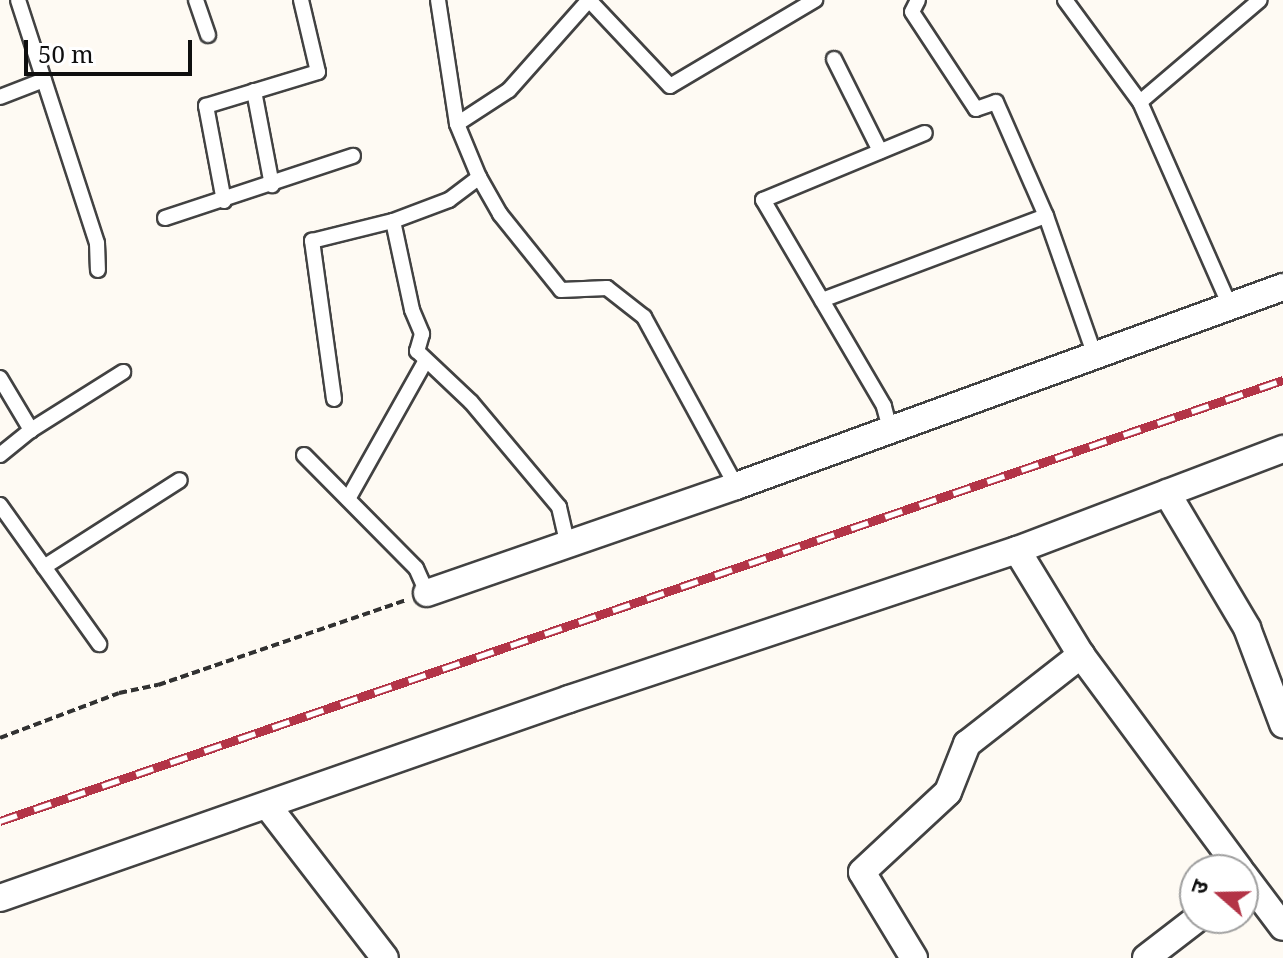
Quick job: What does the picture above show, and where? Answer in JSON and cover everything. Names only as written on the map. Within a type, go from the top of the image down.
[{"type":"street","points":[[427,593],[736,486],[1094,353],[1283,287]]},
{"type":"street","points":[[0,898],[569,699],[1017,550],[1283,449]]},
{"type":"street","points":[[1167,493],[1247,628],[1283,724]]},
{"type":"street","points":[[1017,550],[1081,655],[1226,854]]},
{"type":"street","points":[[914,958],[862,872],[948,792],[967,744],[1081,655]]},
{"type":"street","points":[[267,805],[385,958]]},
{"type":"street","points":[[1259,897],[1283,927]]},
{"type":"street","points":[[1150,957],[1179,933]]},
{"type":"lane","points":[[18,0],[97,243],[98,270]]},
{"type":"lane","points":[[196,0],[208,35]]},
{"type":"lane","points":[[224,201],[206,106],[318,72],[301,0]]},
{"type":"lane","points":[[438,0],[457,124],[479,177],[500,214],[561,290],[607,288],[644,317],[736,486]]},
{"type":"lane","points":[[457,124],[509,90],[589,0],[670,86],[815,0]]},
{"type":"lane","points":[[918,0],[912,12],[976,109],[996,102],[1046,216],[1094,353]]},
{"type":"lane","points":[[1065,0],[1140,102],[1229,304]]},
{"type":"lane","points":[[1140,102],[1260,0]]},
{"type":"lane","points":[[834,59],[880,151]]},
{"type":"lane","points":[[0,97],[44,80]]},
{"type":"lane","points":[[254,91],[272,185]]},
{"type":"lane","points":[[890,429],[884,406],[763,200],[925,133]]},
{"type":"lane","points":[[165,218],[353,156]]},
{"type":"lane","points":[[334,399],[312,241],[393,221],[449,200],[479,177]]},
{"type":"lane","points":[[822,300],[1046,216]]},
{"type":"lane","points":[[393,221],[412,310],[422,334],[417,351],[471,402],[559,507],[568,545]]},
{"type":"lane","points":[[348,499],[426,360]]},
{"type":"lane","points":[[0,455],[31,430],[123,372]]},
{"type":"lane","points":[[0,378],[31,430]]},
{"type":"lane","points":[[304,455],[416,568],[427,593]]},
{"type":"lane","points":[[44,567],[180,480]]},
{"type":"lane","points":[[0,505],[99,644]]},
{"type":"path","points":[[0,738],[119,693],[158,685],[427,593]]},
{"type":"railway","points":[[0,821],[1283,380]]}]
